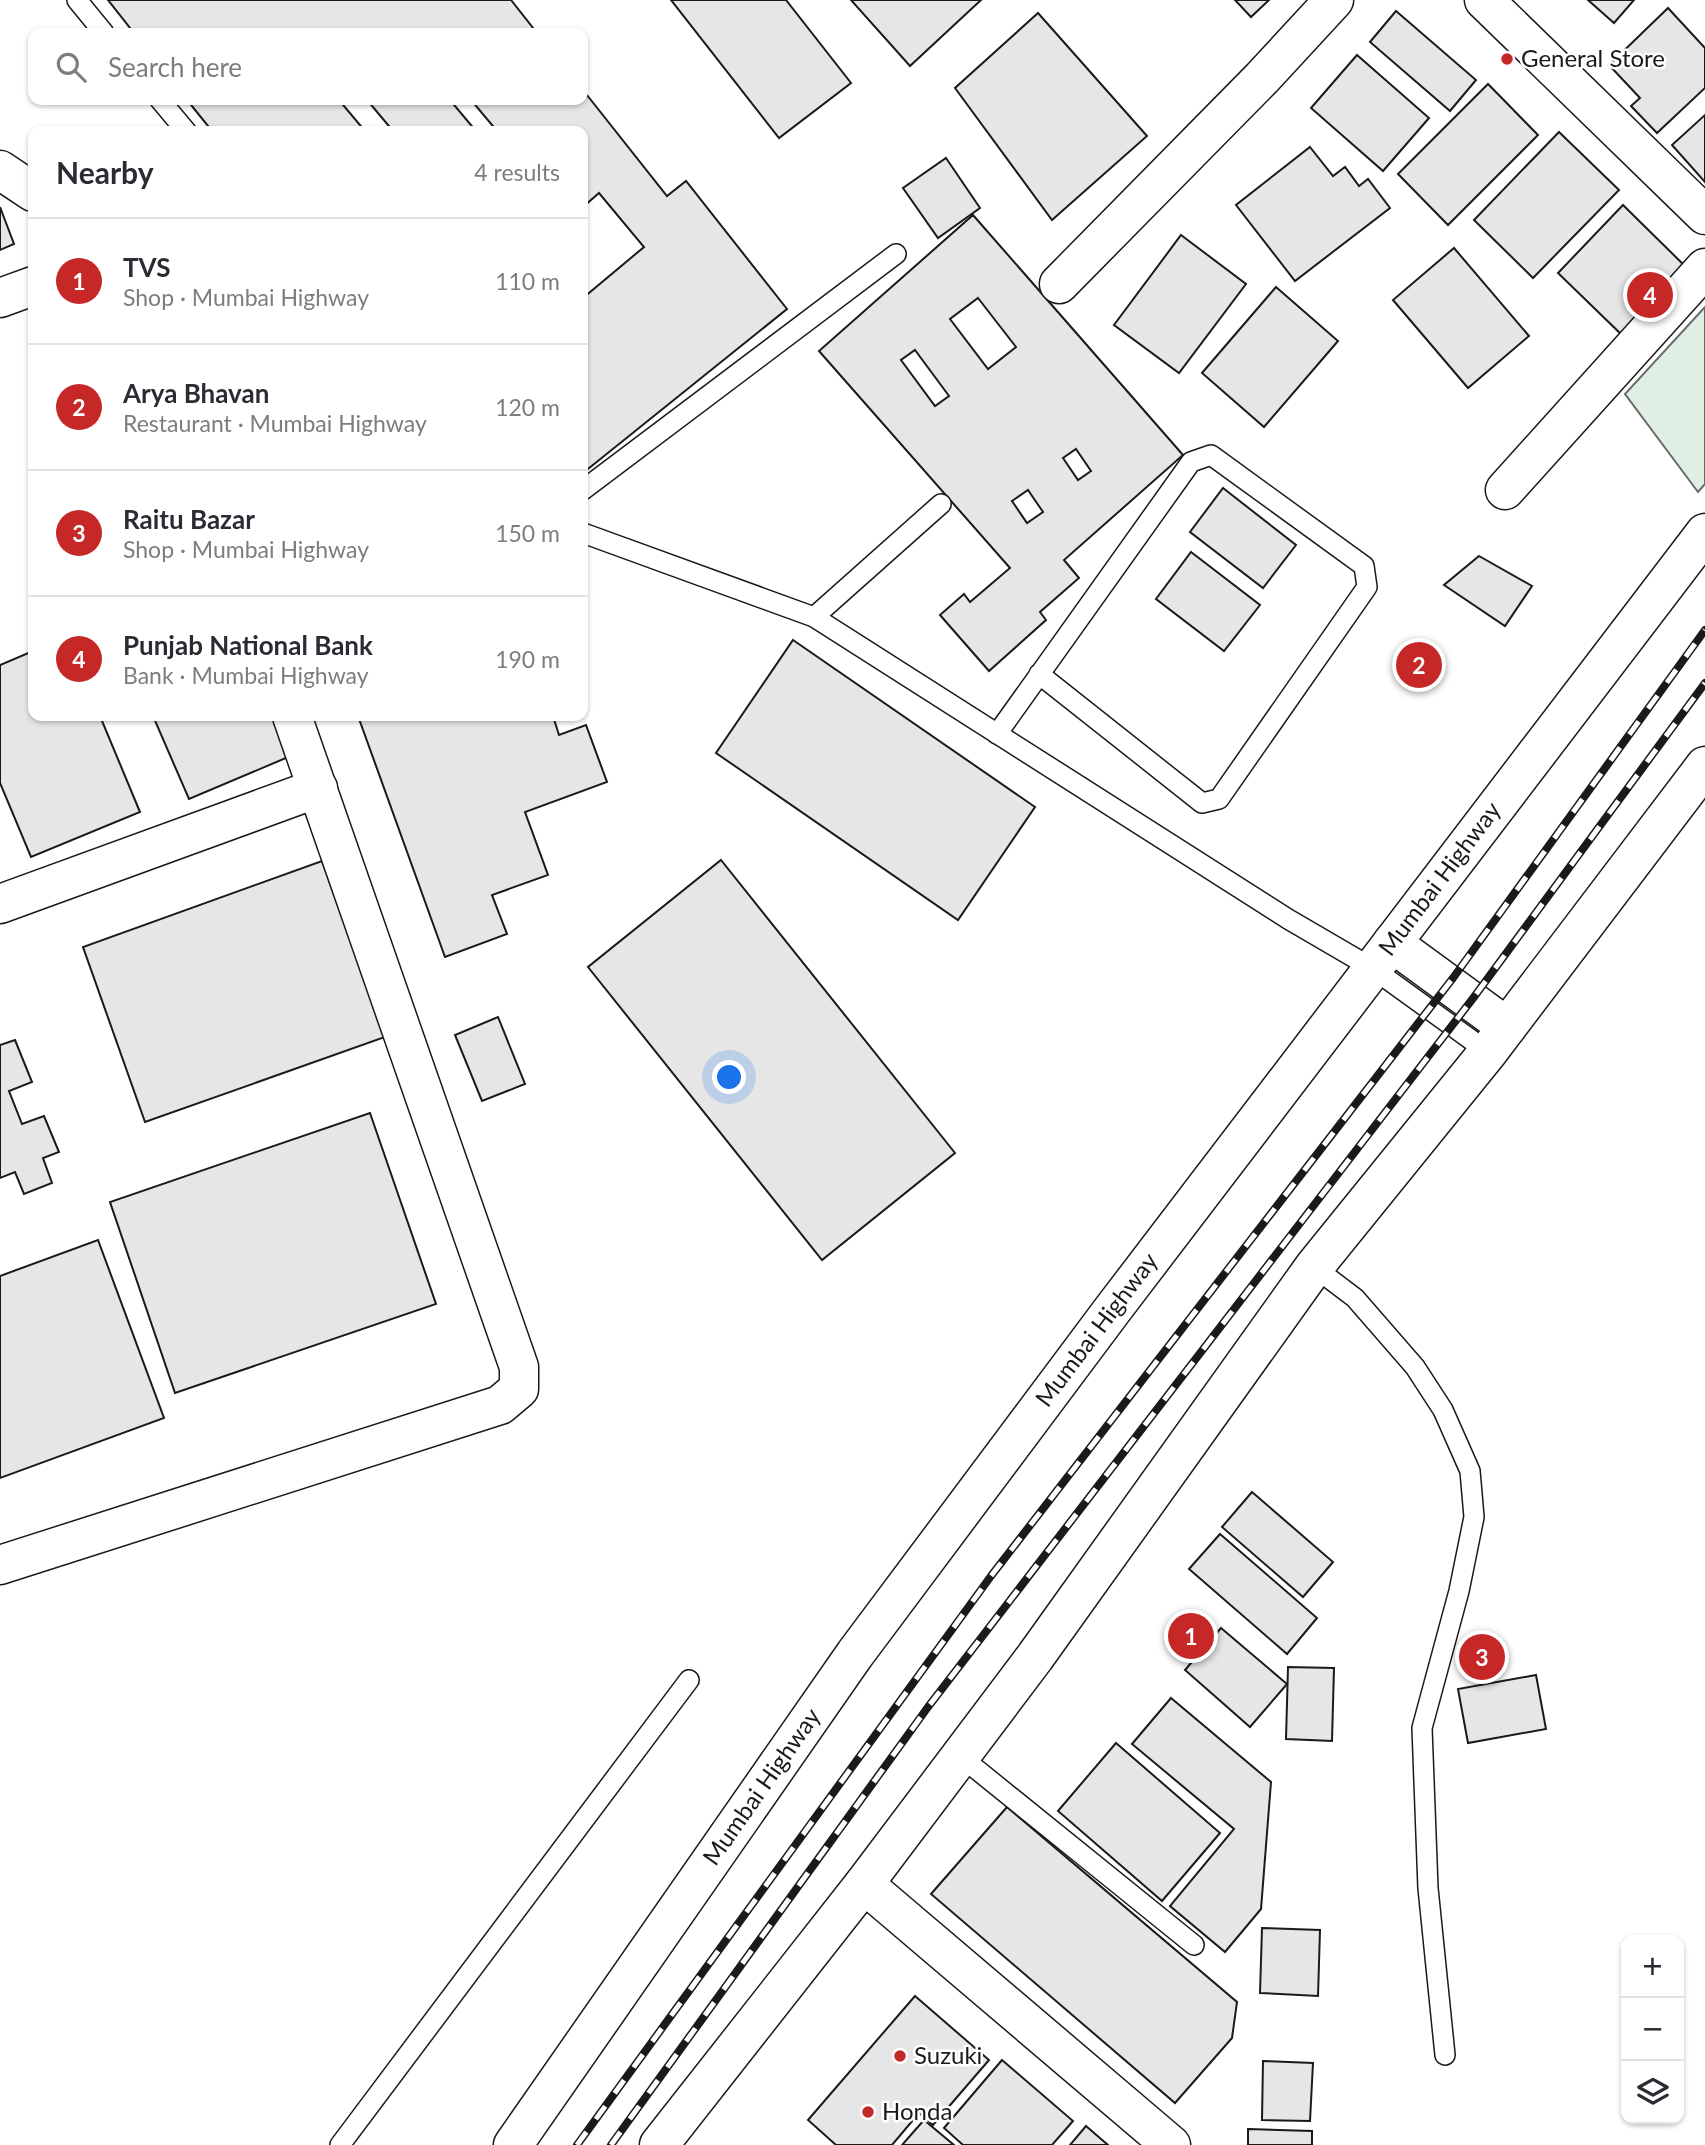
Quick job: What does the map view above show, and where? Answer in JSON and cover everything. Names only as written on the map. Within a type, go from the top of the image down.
[{"type":"main road","points":[[1059,284],[1335,0]]},
{"type":"main road","points":[[1484,0],[1705,215]]},
{"type":"main road","points":[[0,170],[28,189]]},
{"type":"main road","points":[[1505,490],[1705,268]]},
{"type":"main road","points":[[0,298],[28,288]]},
{"type":"main road","name":"Mumbai Highway","points":[[513,2145],[855,1654],[1705,533]]},
{"type":"main road","points":[[0,1565],[500,1405],[519,1389],[519,1367],[294,721]]},
{"type":"main road","points":[[659,2145],[864,1884],[1035,1657],[1314,1267],[1497,1040],[1705,766]]},
{"type":"main road","points":[[0,904],[318,788]]},
{"type":"main road","points":[[1382,956],[1497,1040]]},
{"type":"main road","points":[[864,1884],[1171,2145]]},
{"type":"lane","points":[[77,0],[100,28]]},
{"type":"lane","points":[[164,105],[182,126]]},
{"type":"lane","points":[[588,486],[896,254]]},
{"type":"lane","points":[[997,734],[1191,462],[1212,455],[1364,566],[1367,587],[1219,799],[1202,803],[1040,674]]},
{"type":"lane","points":[[814,617],[941,504]]},
{"type":"lane","points":[[588,535],[814,617],[1288,919],[1382,956]]},
{"type":"lane","points":[[1314,1267],[1355,1298],[1415,1367],[1443,1410],[1470,1471],[1474,1517],[1459,1591],[1422,1728],[1428,1888],[1445,2055]]},
{"type":"lane","points":[[340,2145],[689,1680]]},
{"type":"lane","points":[[960,1756],[1194,1945]]},
{"type":"green space","points":[[1705,307],[1705,484],[1698,492],[1625,394]]},
{"type":"building","points":[[108,0],[511,0],[533,28],[130,28]]},
{"type":"building","points":[[671,0],[786,0],[851,83],[779,138]]},
{"type":"building","points":[[851,0],[981,0],[910,66]]},
{"type":"building","points":[[1235,0],[1269,0],[1251,17]]},
{"type":"building","points":[[1588,0],[1634,0],[1614,23]]},
{"type":"building","points":[[1668,8],[1705,48],[1705,88],[1657,133],[1631,106],[1640,98],[1609,65]]},
{"type":"building","points":[[1396,11],[1476,80],[1450,111],[1370,42]]},
{"type":"building","points":[[1038,13],[1147,136],[1052,220],[955,88]]},
{"type":"building","points":[[1357,55],[1429,118],[1383,171],[1311,108]]},
{"type":"building","points":[[1488,84],[1538,135],[1448,225],[1398,174]]},
{"type":"building","points":[[588,96],[667,196],[686,181],[787,309],[588,469],[588,294],[644,247],[599,193],[588,203],[588,126],[493,126],[475,105],[588,105]]},
{"type":"building","points":[[191,105],[343,105],[361,126],[208,126]]},
{"type":"building","points":[[371,105],[454,105],[472,126],[389,126]]},
{"type":"building","points":[[1705,115],[1705,182],[1672,145]]},
{"type":"building","points":[[1559,132],[1619,190],[1533,278],[1474,220]]},
{"type":"building","points":[[1310,147],[1333,176],[1345,167],[1359,186],[1368,179],[1390,208],[1295,281],[1236,205]]},
{"type":"building","points":[[946,158],[980,208],[938,238],[903,188]]},
{"type":"building","points":[[1623,205],[1690,271],[1625,338],[1558,273]]},
{"type":"building","points":[[0,207],[14,244],[0,250]]},
{"type":"building","points":[[973,215],[1183,455],[1064,560],[1079,578],[1040,612],[1046,620],[989,671],[940,615],[964,594],[970,602],[1010,568],[819,351]],"holes":[[[978,298],[1016,347],[988,369],[950,319]],[[915,350],[949,396],[935,406],[901,360]],[[1076,449],[1091,471],[1078,480],[1063,458]],[[1028,490],[1043,512],[1027,523],[1012,501]]]},
{"type":"building","points":[[1181,235],[1246,284],[1179,373],[1114,325]]},
{"type":"building","points":[[1454,248],[1529,336],[1468,388],[1393,300]]},
{"type":"building","points":[[1276,287],[1338,341],[1264,427],[1202,373]]},
{"type":"building","points":[[1223,488],[1296,545],[1263,588],[1190,532]]},
{"type":"building","points":[[1191,552],[1260,605],[1224,651],[1156,599]]},
{"type":"building","points":[[1479,556],[1532,586],[1505,626],[1444,585]]},
{"type":"building","points":[[793,640],[1035,807],[958,920],[716,753]]},
{"type":"building","points":[[28,653],[28,721],[102,721],[140,812],[31,857],[0,783],[0,665]]},
{"type":"building","points":[[155,721],[278,721],[293,755],[189,799]]},
{"type":"building","points":[[360,721],[555,721],[559,735],[586,725],[607,782],[525,812],[548,875],[492,895],[507,934],[445,957]]},
{"type":"building","points":[[721,860],[955,1153],[822,1260],[588,967]]},
{"type":"building","points":[[322,861],[385,1037],[145,1122],[83,947]]},
{"type":"building","points":[[498,1017],[525,1084],[482,1101],[455,1035]]},
{"type":"building","points":[[15,1040],[32,1082],[9,1091],[22,1124],[44,1116],[59,1152],[43,1158],[52,1183],[24,1194],[15,1172],[0,1178],[0,1045]]},
{"type":"building","points":[[370,1113],[436,1304],[175,1393],[110,1202]]},
{"type":"building","points":[[98,1240],[164,1418],[0,1478],[0,1276]]},
{"type":"building","points":[[1252,1492],[1333,1562],[1303,1597],[1222,1527]]},
{"type":"building","points":[[1220,1534],[1317,1618],[1287,1654],[1189,1569]]},
{"type":"building","points":[[1221,1628],[1287,1684],[1250,1727],[1185,1670]]},
{"type":"building","points":[[1288,1667],[1334,1668],[1332,1741],[1286,1739]]},
{"type":"building","points":[[1536,1675],[1546,1729],[1468,1743],[1458,1689]]},
{"type":"building","points":[[1171,1698],[1271,1782],[1261,1909],[1225,1952],[1170,1906],[1234,1829],[1132,1744]]},
{"type":"building","points":[[1116,1743],[1220,1833],[1162,1901],[1058,1811]]},
{"type":"building","points":[[1007,1807],[1237,2002],[1232,2038],[1175,2103],[931,1894]]},
{"type":"building","points":[[1262,1928],[1320,1930],[1318,1996],[1260,1993]]},
{"type":"building","points":[[915,1996],[989,2060],[933,2125],[919,2113],[892,2145],[836,2145],[808,2120]]},
{"type":"building","points":[[1002,2060],[1073,2121],[1052,2145],[963,2145],[944,2128]]},
{"type":"building","points":[[1263,2061],[1313,2063],[1310,2121],[1262,2120]]},
{"type":"building","points":[[924,2120],[954,2145],[902,2145]]},
{"type":"building","points":[[1086,2126],[1108,2145],[1070,2145]]},
{"type":"building","points":[[1248,2129],[1312,2131],[1312,2145],[1248,2145]]},
{"type":"railway","points":[[577,2145],[991,1576],[1453,978],[1705,630]]},
{"type":"railway","points":[[611,2145],[928,1707],[1474,997],[1705,683]]},
{"type":"place","name":"General Store","points":[[1507,59]]},
{"type":"place","name":"Punjab National Bank","points":[[1650,295]]},
{"type":"place","name":"Arya Bhavan","points":[[1419,665]]},
{"type":"place","name":"TVS","points":[[1191,1636]]},
{"type":"place","name":"Raitu Bazar","points":[[1482,1657]]},
{"type":"place","name":"Suzuki","points":[[900,2056]]},
{"type":"place","name":"Honda","points":[[868,2112]]}]
